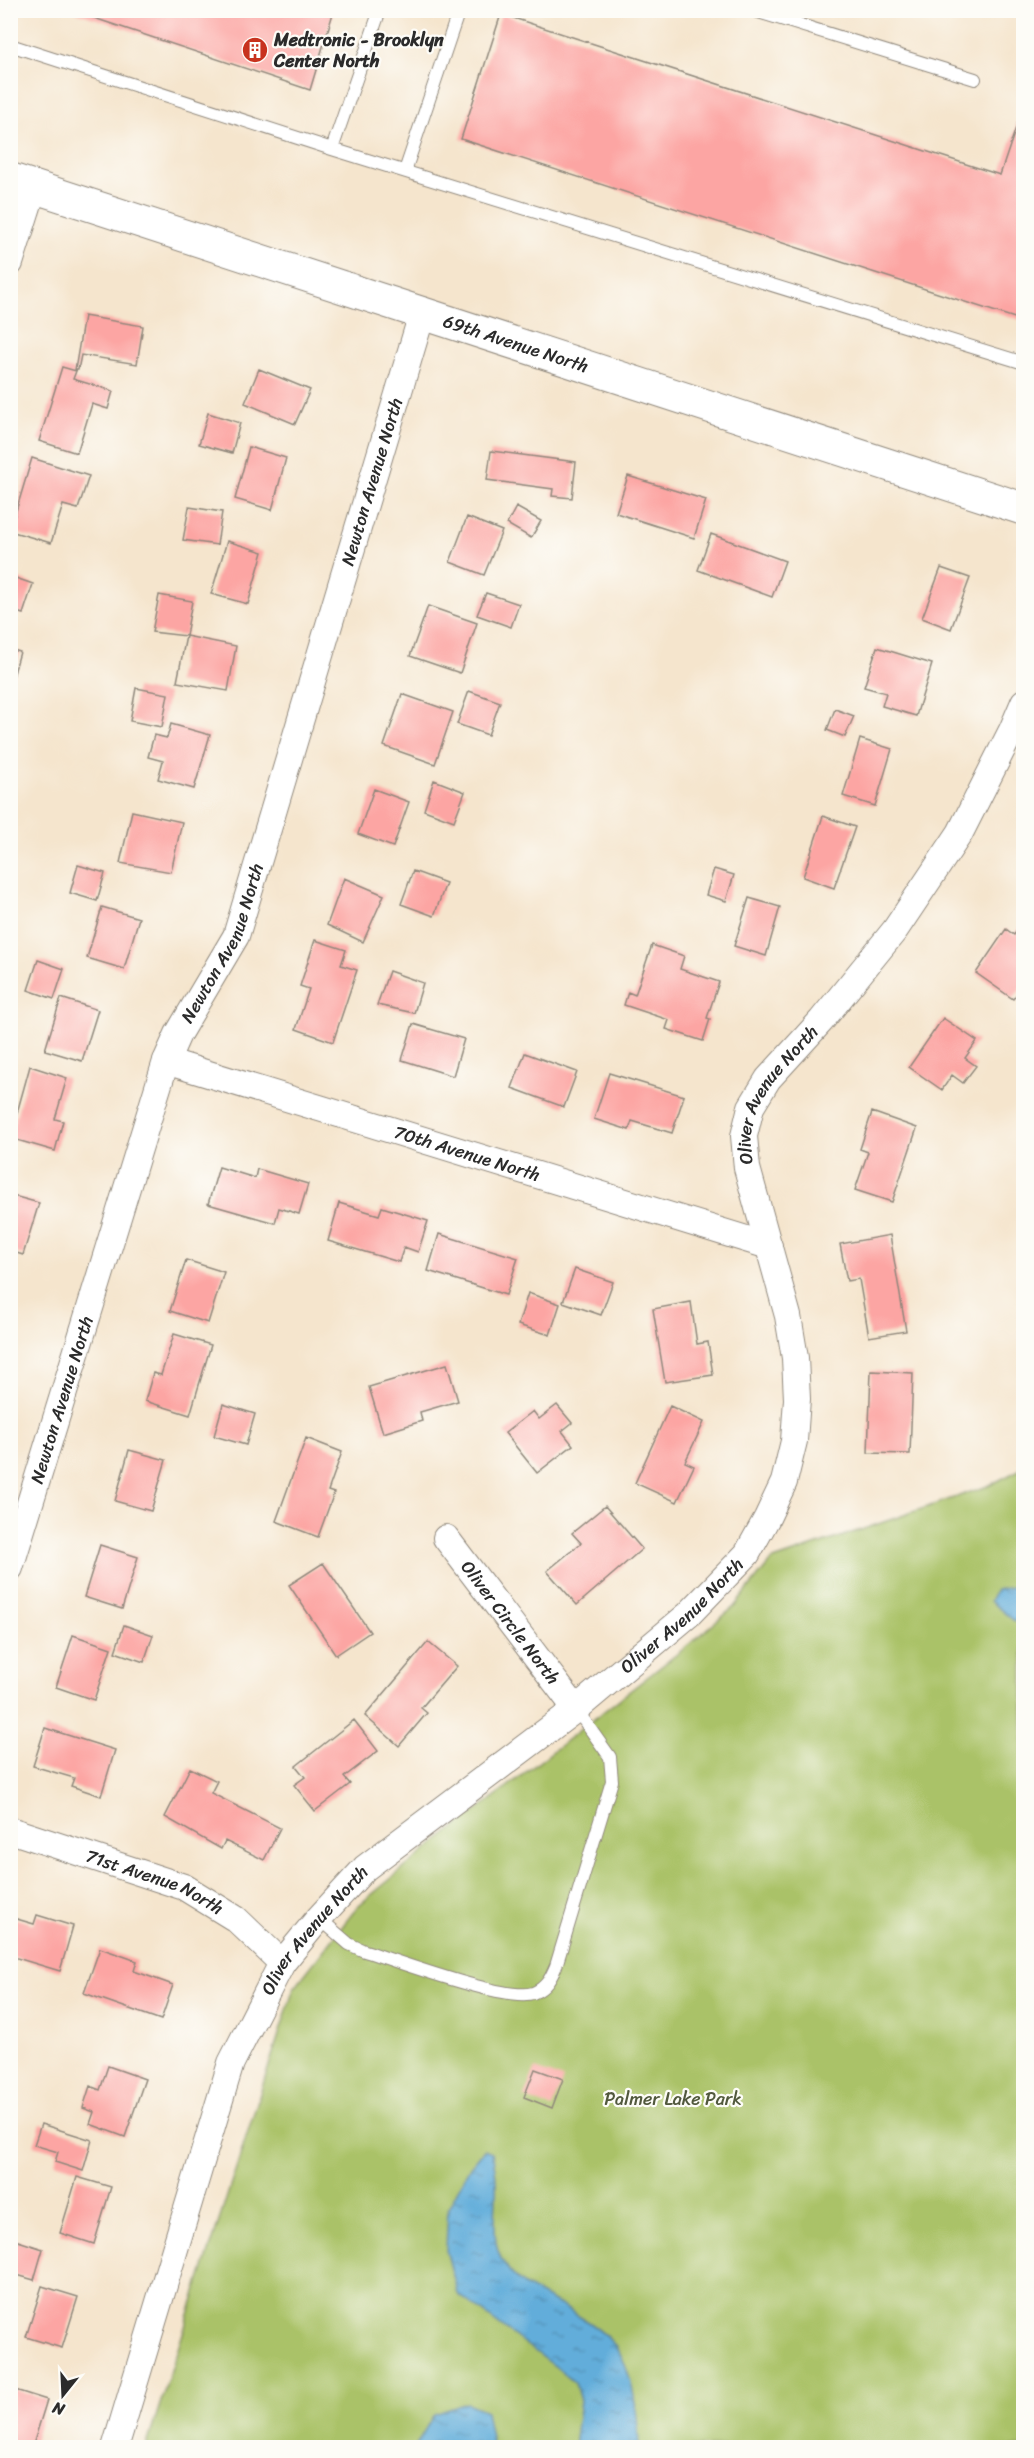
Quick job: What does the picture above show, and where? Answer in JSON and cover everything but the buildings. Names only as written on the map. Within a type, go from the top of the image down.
[{"type":"street","points":[[10,263],[22,183]]},
{"type":"street","name":"69th Avenue North","points":[[22,183],[1023,509]]},
{"type":"street","name":"Newton Avenue North","points":[[10,1568],[166,1061],[178,1034],[236,936],[422,314]]},
{"type":"street","name":"Oliver Avenue North","points":[[115,2448],[231,2063],[282,1963],[365,1868],[576,1708],[688,1615],[747,1554],[784,1482],[794,1441],[797,1399],[795,1358],[788,1317],[747,1168],[744,1136],[751,1107],[768,1079],[821,1021],[895,930],[947,853],[971,812],[1012,730],[1023,702]]},
{"type":"street","name":"70th Avenue North","points":[[166,1061],[769,1246]]},
{"type":"street","name":"Oliver Circle North","points":[[446,1538],[576,1708]]},
{"type":"street","name":"71st Avenue North","points":[[10,1830],[184,1887],[236,1919],[282,1963]]},
{"type":"lane","points":[[332,149],[380,10]]},
{"type":"lane","points":[[405,171],[459,10]]},
{"type":"lane","points":[[752,10],[975,80]]},
{"type":"lane","points":[[10,45],[332,149],[1023,363]]},
{"type":"lane","points":[[319,1918],[349,1944],[501,1993],[531,1994],[544,1987],[556,1966],[612,1780],[610,1757],[576,1708]]},
{"type":"green space","name":"Palmer Lake Park","points":[[1023,1468],[1023,2447],[146,2448],[294,1988],[359,1905],[734,1607],[771,1561],[988,1486]]},
{"type":"water","points":[[1024,1585],[1023,1628],[990,1601],[996,1590]]},
{"type":"water","points":[[484,2150],[492,2153],[495,2166],[495,2233],[503,2262],[520,2282],[591,2324],[609,2339],[624,2362],[633,2390],[639,2447],[574,2447],[580,2401],[575,2383],[458,2294],[446,2250],[448,2208],[470,2167]]},
{"type":"water","points":[[467,2403],[486,2411],[493,2447],[415,2447],[434,2414]]},
{"type":"place","name":"Medtronic - Brooklyn Center North","points":[[255,50]]}]
